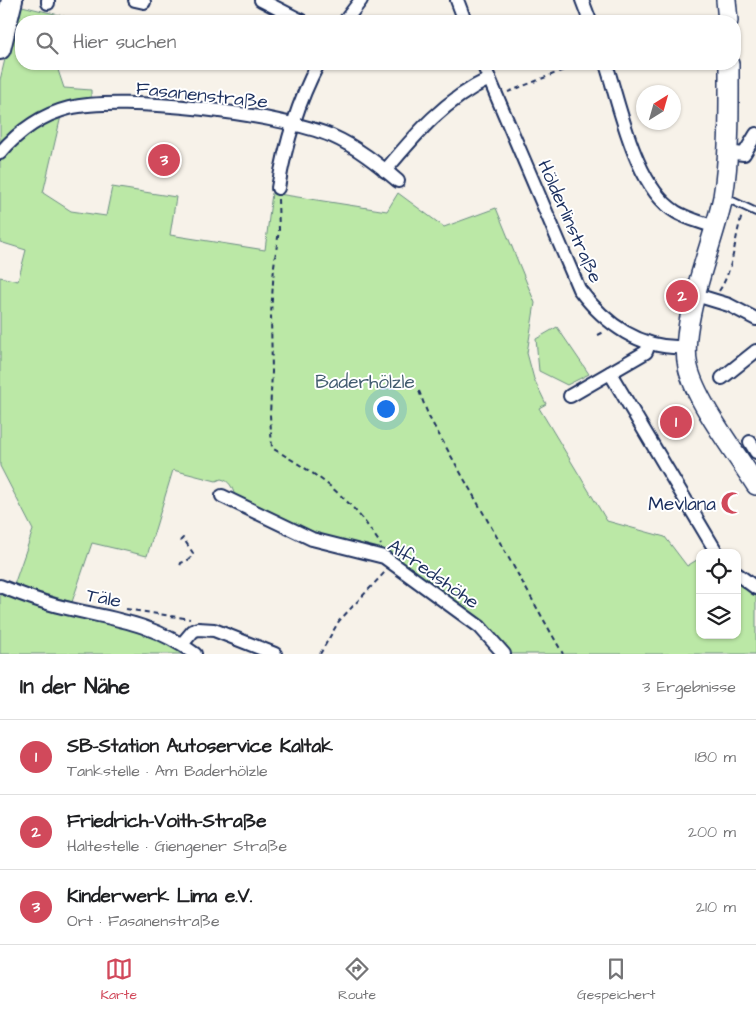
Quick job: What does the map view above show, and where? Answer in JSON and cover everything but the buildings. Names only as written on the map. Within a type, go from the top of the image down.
[{"type":"main road","points":[[0,49],[12,0]]},
{"type":"main road","points":[[726,0],[727,15]]},
{"type":"main road","points":[[729,70],[726,152],[722,197],[724,225],[704,298],[687,347],[687,364],[694,387],[756,485]]},
{"type":"street","points":[[262,0],[291,15]]},
{"type":"street","points":[[350,15],[361,0]]},
{"type":"street","points":[[457,0],[463,15]]},
{"type":"street","points":[[582,0],[588,15]]},
{"type":"street","points":[[278,188],[294,124],[315,70]]},
{"type":"street","name":"Hölderlinstraße","points":[[485,70],[578,289],[612,324],[649,344],[668,348],[687,347]]},
{"type":"street","points":[[608,70],[633,147],[654,189],[675,212],[724,225]]},
{"type":"street","points":[[386,171],[442,108],[468,90],[489,79]]},
{"type":"street","name":"Fasanenstraße","points":[[0,153],[20,132],[42,118],[69,108],[94,104],[150,106],[212,111],[294,124],[333,137],[358,151],[398,182]]},
{"type":"street","points":[[726,152],[744,154],[756,134]]},
{"type":"street","points":[[704,298],[756,318]]},
{"type":"street","points":[[570,396],[646,352],[649,344]]},
{"type":"street","points":[[722,378],[754,358]]},
{"type":"street","points":[[610,373],[715,549]]},
{"type":"street","name":"Alfredshöhe","points":[[222,496],[312,539],[388,560],[480,627],[504,654]]},
{"type":"street","points":[[741,577],[756,588]]},
{"type":"street","name":"Täle","points":[[0,586],[60,607],[130,621],[156,630],[196,654]]},
{"type":"street","points":[[182,644],[193,631],[208,629],[276,654]]},
{"type":"lane","points":[[722,197],[756,212]]},
{"type":"path","points":[[496,96],[563,70]]},
{"type":"path","points":[[278,188],[279,230],[271,315],[272,372],[269,398],[272,448],[320,476],[339,492],[371,529],[388,560],[339,621],[320,654]]},
{"type":"path","points":[[704,298],[727,278],[743,205]]},
{"type":"path","points":[[724,225],[739,224]]},
{"type":"path","points":[[419,390],[428,417],[563,654]]},
{"type":"path","points":[[180,541],[183,538],[193,553],[190,560],[181,563],[180,566]]},
{"type":"path","points":[[121,608],[200,622],[208,629]]},
{"type":"green space","points":[[18,5],[59,15],[16,15]]},
{"type":"green space","points":[[15,18],[15,70],[58,70],[64,88],[91,90],[91,102],[68,106],[0,148],[0,80]]},
{"type":"green space","name":"Baderhölzle","points":[[61,116],[43,193],[71,211],[106,216],[112,187],[176,197],[170,235],[265,250],[272,193],[387,211],[398,193],[444,227],[496,208],[535,303],[527,353],[534,379],[546,404],[539,408],[607,521],[665,537],[687,566],[696,560],[696,639],[741,639],[741,583],[756,596],[756,654],[509,654],[404,566],[332,542],[235,496],[227,481],[221,479],[216,481],[173,470],[147,556],[92,543],[72,602],[14,585],[33,530],[0,466],[0,277],[18,281],[26,250],[0,242],[0,159],[12,145],[36,129]]},
{"type":"green space","points":[[557,327],[589,374],[567,385],[539,371],[536,339]]},
{"type":"green space","points":[[0,593],[42,607],[146,632],[186,654],[0,654]]},
{"type":"place","name":"Kinderwerk Lima e.V.","points":[[164,160]]},
{"type":"place","name":"Friedrich-Voith-Straße","points":[[682,296]]},
{"type":"place","name":"SB-Station Autoservice Kaltak","points":[[676,422]]},
{"type":"place","name":"Mevlana","points":[[732,503]]}]
